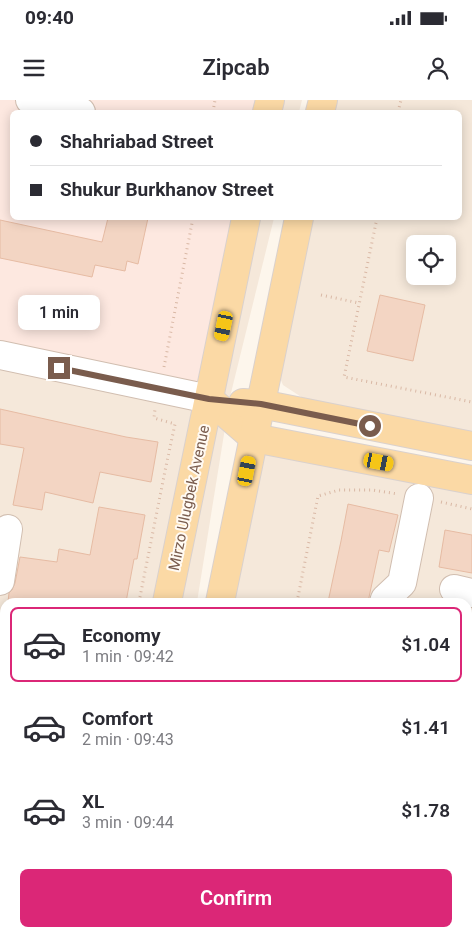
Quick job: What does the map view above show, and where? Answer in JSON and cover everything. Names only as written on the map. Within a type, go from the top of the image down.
[{"type":"main road","name":"Mirzo Ulugbek Avenue","points":[[168,598],[246,220]]},
{"type":"main road","points":[[221,598],[299,220]]},
{"type":"main road","points":[[209,399],[261,404],[472,446]]},
{"type":"main road","points":[[209,399],[254,438],[472,480]]},
{"type":"street","points":[[30,100],[72,110]]},
{"type":"street","points":[[0,355],[209,399]]},
{"type":"street","points":[[386,598],[402,583],[419,498]]},
{"type":"street","points":[[0,581],[8,529]]},
{"type":"path","points":[[169,340],[193,220]]},
{"type":"path","points":[[377,220],[344,377],[472,402]]},
{"type":"path","points":[[321,295],[359,303]]},
{"type":"path","points":[[140,598],[175,424],[154,418]]},
{"type":"path","points":[[298,598],[318,496]]},
{"type":"shaded area","points":[[0,100],[302,100],[300,110],[10,110],[10,220],[274,220],[230,397],[198,598],[0,598]]},
{"type":"shaded area","points":[[0,100],[270,100],[268,110],[10,110],[10,220],[246,220],[209,399],[0,355]]},
{"type":"shaded area","points":[[323,100],[472,100],[472,446],[335,419],[283,385],[271,357],[299,220],[462,220],[462,110],[320,110]]},
{"type":"shaded area","points":[[254,438],[472,480],[472,598],[221,598]]},
{"type":"building","points":[[0,220],[102,242],[108,220],[148,220],[138,264],[127,261],[125,271],[95,265],[92,277],[0,258]]},
{"type":"building","points":[[380,295],[425,305],[413,361],[367,351]]},
{"type":"building","points":[[0,409],[126,437],[158,442],[151,482],[100,472],[93,503],[45,492],[42,510],[13,505],[24,448],[0,444]]},
{"type":"building","points":[[348,504],[398,515],[389,552],[379,550],[369,598],[329,598]]},
{"type":"building","points":[[99,507],[145,515],[137,559],[134,559],[127,598],[8,598],[15,583],[20,557],[57,562],[59,549],[90,555]]},
{"type":"building","points":[[445,530],[472,535],[472,573],[439,567]]},
{"type":"route","points":[[59,368],[209,399],[261,404],[370,426]]}]
